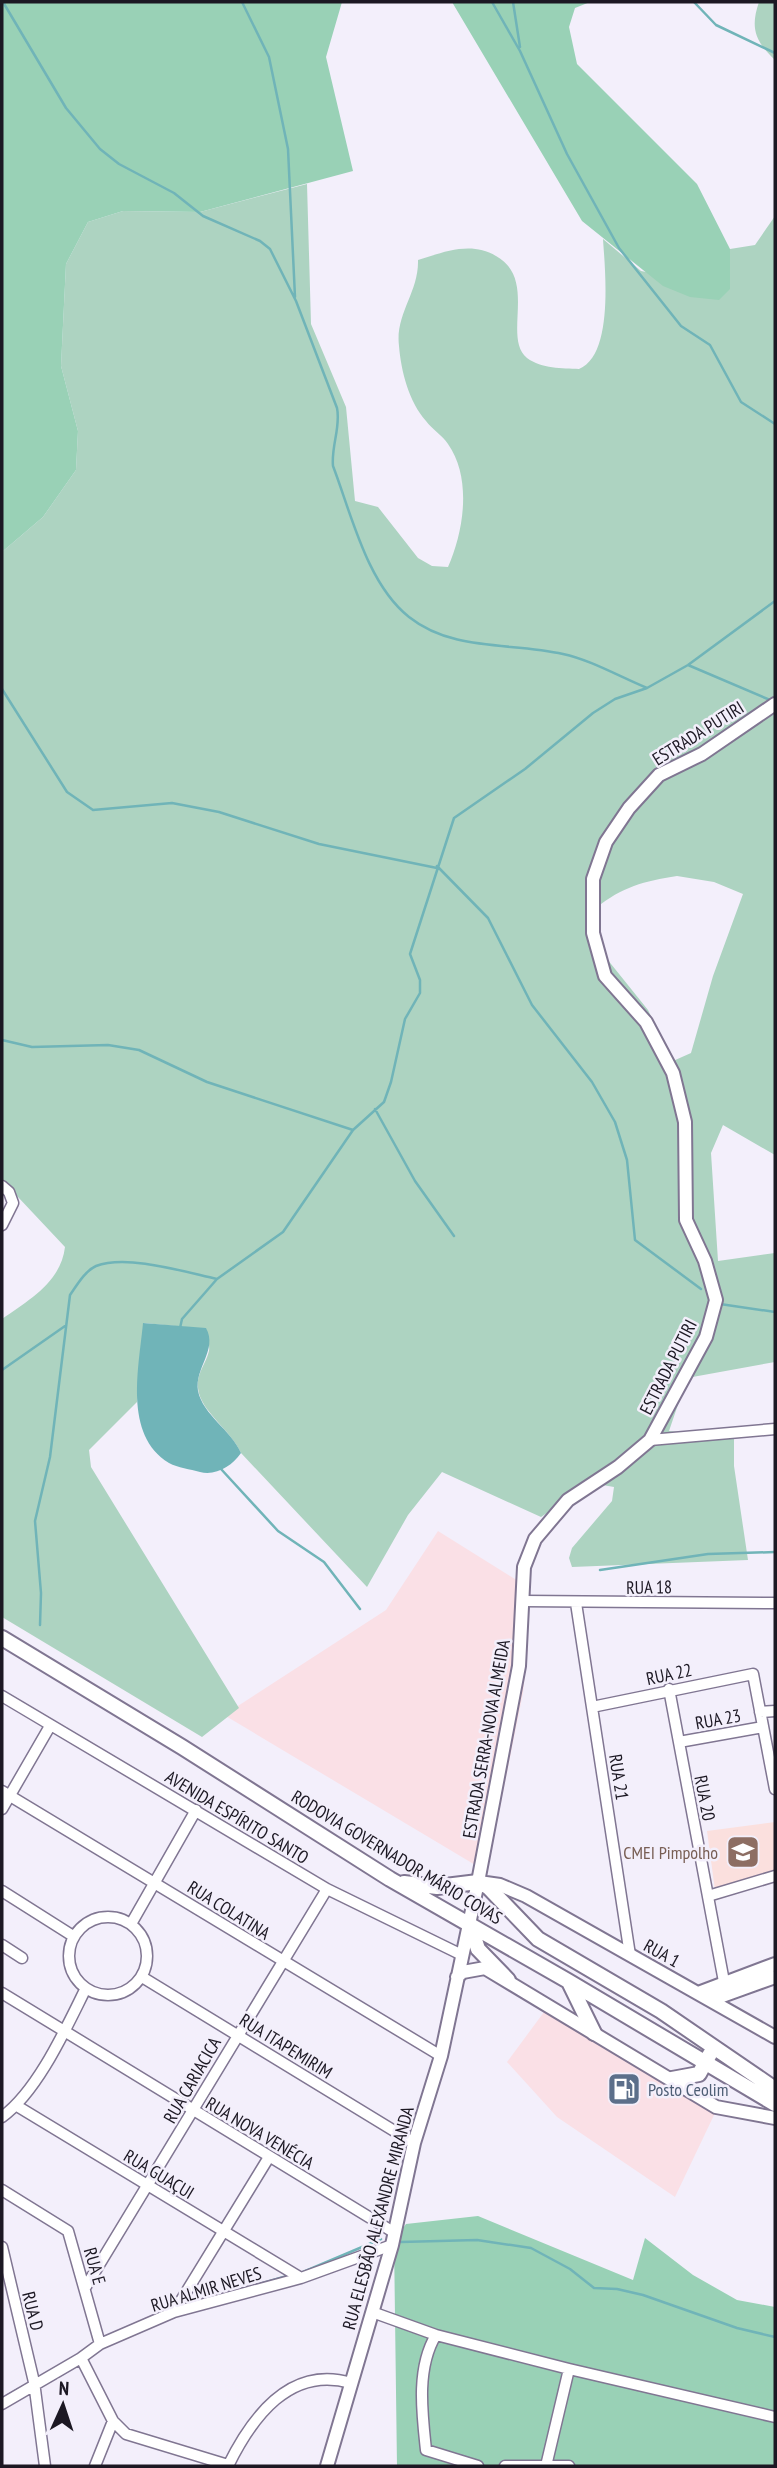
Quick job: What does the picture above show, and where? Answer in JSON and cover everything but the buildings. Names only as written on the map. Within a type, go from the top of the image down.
[{"type":"main road","name":"RODOVIA GOVERNADOR MÁRIO COVAS","points":[[2,1638],[182,1747],[390,1879],[568,1980],[775,2104]]},
{"type":"main road","points":[[390,1879],[437,1887],[478,1882],[503,1899],[538,1939],[708,2040],[775,2089]]},
{"type":"main road","points":[[468,1922],[478,1949],[508,1980]]},
{"type":"main road","points":[[568,1980],[594,2033]]},
{"type":"main road","points":[[672,2079],[699,2074],[710,2052],[708,2040]]},
{"type":"street","name":"ESTRADA PUTIRI","points":[[524,1601],[524,1567],[535,1539],[568,1500],[618,1467],[650,1440],[706,1337],[716,1300],[705,1261],[687,1220],[685,1122],[673,1073],[646,1022],[605,976],[593,933],[593,879],[606,842],[629,808],[659,775],[702,754],[775,704]]},
{"type":"street","points":[[2,1186],[9,1192],[13,1203],[2,1225]]},
{"type":"street","points":[[650,1440],[775,1429]]},
{"type":"street","name":"RUA 18","points":[[524,1601],[775,1604]]},
{"type":"street","name":"ESTRADA SERRA-NOVA ALMEIDA","points":[[478,1882],[519,1666],[524,1601]]},
{"type":"street","name":"RUA 21","points":[[576,1603],[630,1955]]},
{"type":"street","name":"RUA 22","points":[[592,1707],[668,1689],[752,1674],[760,1713]]},
{"type":"street","name":"RUA 20","points":[[668,1689],[725,1989]]},
{"type":"street","name":"AVENIDA ESPÍRITO SANTO","points":[[2,1696],[327,1889],[462,1955]]},
{"type":"street","points":[[775,1711],[760,1713],[773,1768],[775,1789]]},
{"type":"street","points":[[2,1809],[6,1793],[50,1726]]},
{"type":"street","name":"RUA 23","points":[[678,1742],[763,1727]]},
{"type":"street","name":"RUA COLATINA","points":[[6,1793],[441,2056]]},
{"type":"street","points":[[131,1924],[196,1810]]},
{"type":"street","points":[[708,1896],[775,1876]]},
{"type":"street","name":"RUA 1","points":[[478,1882],[507,1887],[532,1899],[775,2037]]},
{"type":"street","name":"RUA ELESBÃO ALEXANDRE MIRANDA","points":[[327,2466],[394,2239],[414,2143],[441,2056],[478,1882]]},
{"type":"street","name":"RUA CARIACICA","points":[[85,2288],[327,1889]]},
{"type":"street","points":[[2,1891],[73,1936]]},
{"type":"street","points":[[520,1921],[526,1905],[532,1899]]},
{"type":"street","points":[[108,1916],[131,1924],[146,1944],[148,1958],[142,1977],[127,1991],[113,1995],[99,1994],[79,1983],[68,1963],[73,1936],[82,1926],[99,1917],[108,1916]]},
{"type":"street","points":[[2,1945],[22,1958]]},
{"type":"street","points":[[462,1955],[508,1980],[716,2107],[775,2118]]},
{"type":"street","points":[[711,2000],[725,1989],[775,1964]]},
{"type":"street","points":[[457,1977],[463,1972],[485,1968]]},
{"type":"street","name":"RUA ITAPEMIRIM","points":[[142,1977],[414,2143]]},
{"type":"street","points":[[698,1993],[775,1977]]},
{"type":"street","points":[[2,2117],[17,2106],[64,2031],[86,1988]]},
{"type":"street","name":"RUA NOVA VENÉCIA","points":[[2,1993],[269,2157],[394,2239]]},
{"type":"street","points":[[733,2058],[775,2080]]},
{"type":"street","name":"RUA GUAÇUI","points":[[17,2106],[301,2277]]},
{"type":"street","points":[[174,2312],[269,2157]]},
{"type":"street","name":"RUA E","points":[[2,2190],[68,2231],[100,2344]]},
{"type":"street","name":"RUA ALMIR NEVES","points":[[2,2404],[100,2344],[174,2312],[301,2277],[394,2239]]},
{"type":"street","name":"RUA D","points":[[2,2247],[34,2382],[45,2466]]},
{"type":"street","points":[[372,2312],[436,2335],[775,2417]]},
{"type":"street","points":[[436,2335],[427,2349],[422,2387],[426,2450],[478,2466]]},
{"type":"street","points":[[81,2358],[113,2421],[126,2434],[228,2466],[251,2425],[286,2390],[308,2379],[335,2379],[351,2383]]},
{"type":"street","points":[[547,2465],[569,2369]]},
{"type":"street","points":[[95,2466],[113,2421]]},
{"type":"street","points":[[505,2466],[569,2466]]},
{"type":"shaded area","points":[[438,1531],[523,1584],[528,1646],[523,1693],[487,1872],[224,1715],[386,1610]]},
{"type":"shaded area","name":"CMEI Pimpolho","points":[[775,1822],[775,1873],[715,1890],[707,1831]]},
{"type":"shaded area","points":[[544,2012],[715,2113],[675,2197],[557,2117],[507,2062]]},
{"type":"green space","points":[[2,2],[342,2],[326,57],[353,171],[200,212],[123,211],[88,222],[66,264],[61,366],[78,431],[76,470],[43,517],[2,552]]},
{"type":"green space","points":[[452,2],[590,2],[575,8],[569,27],[577,64],[697,184],[730,249],[730,289],[719,300],[690,297],[663,286],[582,221]]},
{"type":"green space","points":[[759,2],[775,2],[775,60],[756,34],[755,19]]},
{"type":"green space","points":[[307,184],[311,324],[346,407],[355,501],[378,507],[418,558],[432,566],[448,567],[461,521],[463,488],[460,472],[448,444],[428,424],[415,405],[404,376],[399,346],[400,324],[415,282],[418,260],[457,249],[477,249],[496,256],[508,266],[515,279],[520,349],[527,358],[539,364],[579,369],[590,361],[603,330],[606,290],[603,239],[641,271],[730,289],[730,249],[755,245],[775,216],[775,1155],[723,1125],[711,1153],[718,1261],[775,1253],[775,1362],[687,1378],[669,1431],[734,1437],[734,1466],[748,1560],[572,1567],[569,1558],[572,1548],[612,1501],[614,1487],[591,1483],[541,1517],[442,1472],[408,1515],[367,1587],[241,1453],[204,1405],[198,1383],[209,1351],[206,1329],[144,1323],[137,1402],[89,1450],[91,1467],[239,1708],[202,1737],[2,1617],[2,1319],[33,1297],[50,1280],[62,1259],[65,1247],[2,1180],[2,552],[43,517],[76,470],[78,431],[61,366],[66,264],[88,222],[123,211],[200,212]],"holes":[[[677,876],[714,882],[743,894],[713,976],[691,1053],[673,1061],[648,1010],[603,954],[596,908],[624,890],[654,880]]]},
{"type":"green space","points":[[478,2216],[633,2280],[645,2238],[693,2275],[737,2300],[775,2307],[775,2466],[397,2466],[394,2241],[406,2224]]},
{"type":"water","points":[[143,1323],[206,1328],[209,1336],[208,1352],[199,1375],[198,1391],[205,1408],[231,1437],[241,1453],[223,1469],[206,1473],[173,1465],[155,1451],[145,1436],[137,1399]]},
{"type":"waterway","points":[[3,2],[66,108],[100,149],[119,164],[174,193],[203,216],[260,241],[270,249],[296,301],[337,408],[333,466],[354,526],[371,567],[394,603],[409,617],[444,636],[463,641],[563,654],[595,664],[647,688]]},
{"type":"waterway","points":[[242,2],[269,57],[288,149],[295,297]]},
{"type":"waterway","points":[[492,2],[520,51],[567,154],[619,248],[681,326],[710,345],[741,402],[775,424]]},
{"type":"waterway","points":[[513,2],[520,47]]},
{"type":"waterway","points":[[694,2],[716,25],[775,53]]},
{"type":"waterway","points":[[180,1328],[182,1319],[217,1279],[283,1232],[353,1130],[384,1102],[405,1019],[420,993],[420,980],[410,954],[454,818],[525,769],[593,713],[615,699],[647,688],[688,665],[775,601]]},
{"type":"waterway","points":[[688,665],[770,700]]},
{"type":"waterway","points":[[2,689],[67,792],[93,810],[172,803],[219,812],[319,844],[437,868]]},
{"type":"waterway","points":[[437,866],[488,918],[532,1005],[592,1082],[615,1122],[627,1160],[635,1240],[701,1289]]},
{"type":"waterway","points":[[2,1040],[32,1047],[108,1045],[139,1050],[207,1082],[353,1130]]},
{"type":"waterway","points":[[375,1109],[415,1181],[454,1236]]},
{"type":"waterway","points":[[40,1625],[41,1593],[35,1521],[50,1457],[70,1295],[88,1271],[109,1263],[156,1265],[217,1279]]},
{"type":"waterway","points":[[720,1304],[775,1312]]},
{"type":"waterway","points":[[2,1370],[65,1326]]},
{"type":"waterway","points":[[221,1469],[278,1531],[324,1562],[360,1609]]},
{"type":"waterway","points":[[600,1570],[708,1554],[775,1552]]},
{"type":"waterway","points":[[303,2272],[381,2239]]},
{"type":"waterway","points":[[401,2242],[477,2240],[531,2248],[570,2269],[594,2288],[617,2289],[643,2295],[737,2328],[775,2337]]},
{"type":"waterway","points":[[256,2285],[287,2276]]},
{"type":"waterway","points":[[8,2395],[18,2389]]},
{"type":"place","name":"CMEI Pimpolho","points":[[743,1852]]},
{"type":"place","name":"Posto Ceolim","points":[[624,2089]]}]
